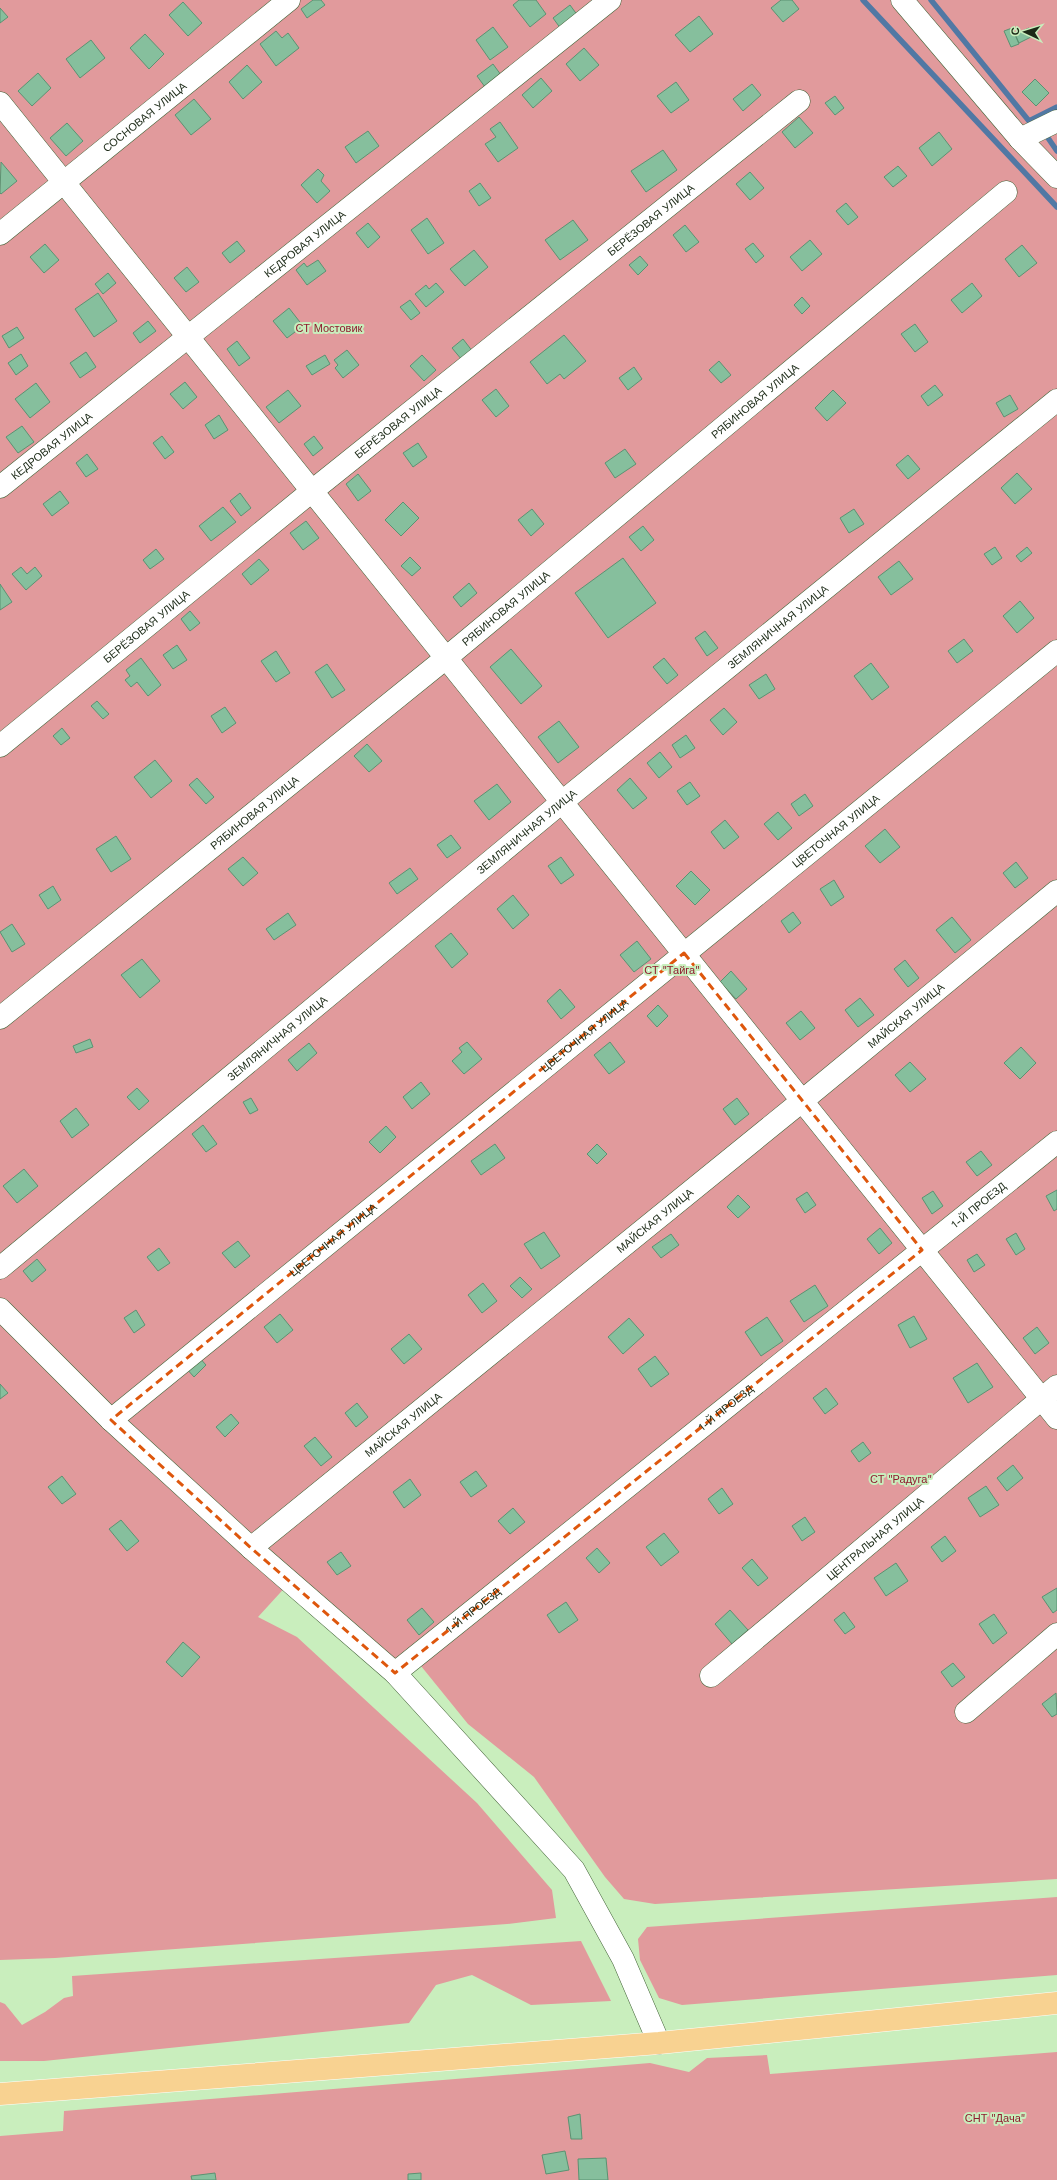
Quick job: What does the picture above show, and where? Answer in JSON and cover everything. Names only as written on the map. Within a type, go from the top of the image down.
[{"type":"main road","points":[[0,2094],[659,2043],[1057,2003]]},
{"type":"street","name":"СОСНОВАЯ УЛИЦА","points":[[0,234],[289,0]]},
{"type":"street","name":"КЕДРОВАЯ УЛИЦА","points":[[0,487],[187,336],[610,0]]},
{"type":"street","points":[[902,0],[1020,139],[1057,177]]},
{"type":"street","name":"БЕРЁЗОВАЯ УЛИЦА","points":[[0,746],[312,492],[798,101]]},
{"type":"street","points":[[0,103],[922,1250],[1049,1392],[1057,1418]]},
{"type":"street","points":[[1020,139],[1057,121]]},
{"type":"street","name":"РЯБИНОВАЯ УЛИЦА","points":[[0,1018],[446,658],[1006,192]]},
{"type":"street","name":"ЗЕМЛЯНИЧНАЯ УЛИЦА","points":[[0,1268],[562,802],[1057,400]]},
{"type":"street","name":"ЦВЕТОЧНАЯ УЛИЦА","points":[[111,1420],[1057,651]]},
{"type":"street","name":"МАЙСКАЯ УЛИЦА","points":[[251,1548],[802,1101],[1057,891]]},
{"type":"street","name":"1-Й ПРОЕЗД","points":[[395,1673],[1057,1142]]},
{"type":"street","points":[[0,1309],[111,1420],[251,1548],[395,1673],[574,1870],[623,1959],[659,2043]]},
{"type":"street","name":"ЦЕНТРАЛЬНАЯ УЛИЦА","points":[[711,1676],[1049,1392]]},
{"type":"street","points":[[966,1712],[1057,1634]]},
{"type":"highlighted area","points":[[684,953],[922,1250],[395,1673],[251,1548],[111,1420]]},
{"type":"green space","points":[[0,0],[1057,0],[1057,1879],[655,1904],[624,1899],[605,1877],[534,1777],[468,1724],[421,1666],[395,1673],[290,1582],[258,1617],[297,1637],[477,1803],[552,1890],[556,1918],[507,1924],[55,1958],[0,1960]]},
{"type":"green space","points":[[1057,1897],[1057,1975],[682,2005],[659,1998],[640,1960],[638,1939],[647,1927]]},
{"type":"green space","points":[[581,1941],[611,2001],[531,2005],[472,1975],[436,1985],[409,2023],[44,2061],[0,2061],[0,2002],[5,2004],[22,2025],[45,2012],[64,1998],[73,1996],[72,1976]]},
{"type":"green space","name":"СНТ \"Дача\"","points":[[1057,2052],[1057,2180],[0,2180],[0,2136],[63,2131],[64,2111],[650,2063],[689,2072],[707,2058],[767,2055],[770,2074]]},
{"type":"building","points":[[313,0],[321,0],[325,5],[307,18],[301,9]]},
{"type":"building","points":[[519,0],[536,0],[546,14],[530,27],[513,5]]},
{"type":"building","points":[[781,0],[792,0],[799,9],[783,22],[771,8]]},
{"type":"building","points":[[183,2],[202,23],[188,36],[169,15]]},
{"type":"building","points":[[570,5],[578,16],[561,29],[553,18]]},
{"type":"building","points":[[0,8],[8,17],[0,23]]},
{"type":"building","points":[[699,16],[713,34],[690,52],[675,35]]},
{"type":"building","points":[[493,27],[508,47],[490,60],[476,40]]},
{"type":"building","points":[[1012,28],[1019,44],[1011,47],[1004,31]]},
{"type":"building","points":[[1029,28],[1033,36],[1019,43],[1015,34]]},
{"type":"building","points":[[276,31],[282,38],[288,33],[299,48],[276,66],[260,44]]},
{"type":"building","points":[[145,34],[164,54],[149,69],[130,48]]},
{"type":"building","points":[[91,40],[105,58],[80,78],[66,59]]},
{"type":"building","points":[[584,48],[599,65],[580,81],[566,64]]},
{"type":"building","points":[[493,64],[501,75],[485,87],[477,76]]},
{"type":"building","points":[[247,65],[262,82],[243,99],[229,82]]},
{"type":"building","points":[[38,73],[51,88],[32,106],[18,91]]},
{"type":"building","points":[[541,78],[552,91],[533,108],[522,95]]},
{"type":"building","points":[[1035,79],[1049,93],[1036,106],[1022,92]]},
{"type":"building","points":[[676,82],[689,100],[671,113],[657,96]]},
{"type":"building","points":[[752,84],[761,95],[743,111],[733,99]]},
{"type":"building","points":[[835,96],[844,108],[835,115],[825,103]]},
{"type":"building","points":[[194,99],[211,119],[191,135],[175,115]]},
{"type":"building","points":[[799,117],[813,133],[795,148],[782,132]]},
{"type":"building","points":[[500,122],[518,148],[498,162],[485,144],[496,137],[490,129]]},
{"type":"building","points":[[67,123],[83,141],[66,156],[50,138]]},
{"type":"building","points":[[368,131],[379,146],[356,163],[345,147]]},
{"type":"building","points":[[939,132],[952,149],[932,166],[919,148]]},
{"type":"building","points":[[663,150],[677,170],[646,192],[631,171]]},
{"type":"building","points":[[1,162],[17,181],[1,194],[0,193]]},
{"type":"building","points":[[898,166],[907,176],[893,187],[884,177]]},
{"type":"building","points":[[318,169],[324,175],[321,181],[330,191],[317,203],[301,185]]},
{"type":"building","points":[[750,172],[764,188],[750,200],[736,184]]},
{"type":"building","points":[[480,183],[491,198],[479,206],[469,191]]},
{"type":"building","points":[[846,203],[858,217],[848,225],[836,211]]},
{"type":"building","points":[[427,218],[444,243],[428,254],[411,230]]},
{"type":"building","points":[[573,220],[588,240],[560,260],[545,240]]},
{"type":"building","points":[[368,223],[380,237],[368,248],[356,233]]},
{"type":"building","points":[[685,225],[699,242],[686,252],[673,235]]},
{"type":"building","points":[[810,240],[822,254],[802,271],[790,257]]},
{"type":"building","points":[[237,241],[245,251],[230,263],[222,253]]},
{"type":"building","points":[[753,243],[764,256],[756,263],[745,249]]},
{"type":"building","points":[[45,244],[59,260],[44,273],[30,257]]},
{"type":"building","points":[[1022,245],[1037,263],[1019,277],[1005,259]]},
{"type":"building","points":[[474,250],[488,267],[465,286],[450,269]]},
{"type":"building","points":[[640,256],[648,265],[638,275],[629,265]]},
{"type":"building","points":[[318,260],[326,271],[307,285],[296,270],[304,263],[307,267]]},
{"type":"building","points":[[187,267],[199,282],[186,292],[174,278]]},
{"type":"building","points":[[108,273],[116,283],[103,294],[95,284]]},
{"type":"building","points":[[436,283],[444,292],[426,307],[415,294],[426,285],[429,289]]},
{"type":"building","points":[[972,283],[982,296],[962,313],[951,300]]},
{"type":"building","points":[[98,293],[117,321],[94,337],[75,309]]},
{"type":"building","points":[[802,297],[810,306],[802,314],[794,305]]},
{"type":"building","points":[[410,300],[420,313],[411,320],[400,307]]},
{"type":"building","points":[[289,308],[303,326],[287,338],[273,321]]},
{"type":"building","points":[[148,321],[156,331],[140,343],[133,333]]},
{"type":"building","points":[[915,324],[928,342],[915,352],[901,334]]},
{"type":"building","points":[[17,327],[24,338],[9,348],[2,336]]},
{"type":"building","points":[[564,335],[586,361],[564,379],[560,374],[547,384],[530,362]]},
{"type":"building","points":[[463,339],[473,352],[462,360],[452,348]]},
{"type":"building","points":[[237,341],[250,358],[239,366],[227,349]]},
{"type":"building","points":[[347,350],[359,365],[343,378],[335,368],[338,365],[334,360]]},
{"type":"building","points":[[86,352],[96,367],[80,378],[70,363]]},
{"type":"building","points":[[21,354],[28,366],[16,375],[8,363]]},
{"type":"building","points":[[325,355],[330,364],[312,375],[306,366]]},
{"type":"building","points":[[422,355],[436,370],[424,381],[410,366]]},
{"type":"building","points":[[719,361],[731,375],[721,383],[709,370]]},
{"type":"building","points":[[634,367],[642,379],[628,390],[619,378]]},
{"type":"building","points":[[185,382],[197,397],[183,409],[170,394]]},
{"type":"building","points":[[36,383],[50,402],[30,418],[15,399]]},
{"type":"building","points":[[935,385],[943,395],[928,406],[921,396]]},
{"type":"building","points":[[496,389],[509,406],[496,417],[482,400]]},
{"type":"building","points":[[288,390],[301,406],[279,423],[266,407]]},
{"type":"building","points":[[833,390],[846,403],[827,421],[815,408]]},
{"type":"building","points":[[1010,395],[1018,409],[1004,417],[996,403]]},
{"type":"building","points":[[219,415],[228,430],[214,439],[205,425]]},
{"type":"building","points":[[22,426],[34,442],[18,453],[6,437]]},
{"type":"building","points":[[162,436],[174,452],[165,459],[153,443]]},
{"type":"building","points":[[314,436],[323,448],[313,456],[304,444]]},
{"type":"building","points":[[418,443],[427,457],[413,467],[403,453]]},
{"type":"building","points":[[625,449],[636,464],[615,478],[605,463]]},
{"type":"building","points":[[87,454],[98,469],[86,477],[76,463]]},
{"type":"building","points":[[908,455],[920,469],[908,479],[896,465]]},
{"type":"building","points":[[1017,473],[1032,489],[1015,504],[1001,488]]},
{"type":"building","points":[[358,474],[371,491],[358,501],[346,484]]},
{"type":"building","points":[[60,491],[69,503],[52,516],[43,504]]},
{"type":"building","points":[[240,493],[251,508],[241,516],[230,501]]},
{"type":"building","points":[[403,502],[419,518],[401,536],[385,520]]},
{"type":"building","points":[[223,507],[236,522],[211,541],[199,526]]},
{"type":"building","points":[[532,509],[544,524],[531,536],[518,520]]},
{"type":"building","points":[[854,509],[864,524],[849,533],[840,518]]},
{"type":"building","points":[[306,521],[319,538],[303,550],[290,533]]},
{"type":"building","points":[[643,526],[654,540],[641,551],[629,537]]},
{"type":"building","points":[[995,547],[1002,558],[992,565],[984,554]]},
{"type":"building","points":[[1027,547],[1032,553],[1021,562],[1016,556]]},
{"type":"building","points":[[156,549],[164,559],[150,569],[143,560]]},
{"type":"building","points":[[410,557],[421,568],[412,576],[401,566]]},
{"type":"building","points":[[623,558],[656,603],[608,638],[575,593]]},
{"type":"building","points":[[259,559],[269,570],[251,585],[242,574]]},
{"type":"building","points":[[899,561],[913,579],[891,595],[878,577]]},
{"type":"building","points":[[21,567],[27,574],[35,567],[42,576],[26,590],[12,574]]},
{"type":"building","points":[[469,583],[477,593],[461,607],[453,597]]},
{"type":"building","points":[[0,584],[12,602],[0,610]]},
{"type":"building","points":[[1020,601],[1034,618],[1017,633],[1003,616]]},
{"type":"building","points":[[190,611],[200,623],[190,631],[181,619]]},
{"type":"building","points":[[705,631],[718,648],[707,656],[695,638]]},
{"type":"building","points":[[964,639],[973,651],[957,663],[948,651]]},
{"type":"building","points":[[177,645],[187,660],[173,669],[163,655]]},
{"type":"building","points":[[511,649],[542,686],[521,704],[490,667]]},
{"type":"building","points":[[276,651],[290,673],[276,682],[261,661]]},
{"type":"building","points":[[141,658],[161,685],[148,696],[137,682],[131,687],[125,680],[130,676],[126,670]]},
{"type":"building","points":[[664,658],[678,675],[667,684],[653,667]]},
{"type":"building","points":[[871,663],[889,687],[872,700],[854,676]]},
{"type":"building","points":[[327,664],[345,690],[332,698],[315,672]]},
{"type":"building","points":[[766,674],[775,689],[759,699],[749,685]]},
{"type":"building","points":[[97,701],[109,714],[103,719],[91,706]]},
{"type":"building","points":[[225,707],[236,723],[222,733],[211,716]]},
{"type":"building","points":[[724,708],[737,722],[723,735],[710,720]]},
{"type":"building","points":[[559,721],[579,747],[558,763],[538,737]]},
{"type":"building","points":[[62,728],[70,738],[61,745],[53,736]]},
{"type":"building","points":[[686,735],[695,748],[680,758],[672,745]]},
{"type":"building","points":[[367,744],[382,761],[369,772],[354,756]]},
{"type":"building","points":[[660,752],[672,767],[659,778],[647,763]]},
{"type":"building","points":[[155,760],[172,781],[151,798],[134,777]]},
{"type":"building","points":[[197,778],[214,797],[206,804],[189,785]]},
{"type":"building","points":[[630,778],[647,798],[633,809],[617,790]]},
{"type":"building","points":[[690,782],[700,796],[687,805],[677,791]]},
{"type":"building","points":[[497,784],[511,802],[489,820],[474,801]]},
{"type":"building","points":[[805,794],[813,806],[799,816],[791,804]]},
{"type":"building","points":[[778,812],[792,828],[778,840],[764,824]]},
{"type":"building","points":[[725,820],[739,837],[724,849],[711,832]]},
{"type":"building","points":[[885,829],[900,847],[880,863],[865,846]]},
{"type":"building","points":[[451,835],[461,848],[447,858],[437,845]]},
{"type":"building","points":[[116,836],[131,859],[111,872],[96,849]]},
{"type":"building","points":[[243,857],[258,873],[243,886],[228,869]]},
{"type":"building","points":[[561,857],[574,875],[561,884],[548,866]]},
{"type":"building","points":[[1016,862],[1028,878],[1015,888],[1003,873]]},
{"type":"building","points":[[410,868],[418,879],[397,894],[389,883]]},
{"type":"building","points":[[691,871],[710,890],[695,905],[676,886]]},
{"type":"building","points":[[834,880],[844,897],[831,906],[820,889]]},
{"type":"building","points":[[53,886],[61,900],[48,909],[39,895]]},
{"type":"building","points":[[513,895],[529,915],[513,929],[497,909]]},
{"type":"building","points":[[793,912],[801,923],[789,933],[781,921]]},
{"type":"building","points":[[288,913],[296,925],[274,940],[266,929]]},
{"type":"building","points":[[952,917],[971,940],[955,953],[936,930]]},
{"type":"building","points":[[12,924],[25,944],[12,952],[0,932]]},
{"type":"building","points":[[451,933],[468,954],[452,968],[435,946]]},
{"type":"building","points":[[637,941],[651,959],[634,972],[620,955]]},
{"type":"building","points":[[142,959],[160,981],[140,998],[121,975]]},
{"type":"building","points":[[905,960],[919,978],[908,987],[894,969]]},
{"type":"building","points":[[731,971],[747,989],[736,999],[720,982]]},
{"type":"building","points":[[560,989],[575,1007],[561,1019],[547,1001]]},
{"type":"building","points":[[860,998],[874,1015],[858,1027],[845,1010]]},
{"type":"building","points":[[658,1005],[668,1016],[657,1027],[647,1016]]},
{"type":"building","points":[[801,1011],[815,1028],[800,1040],[786,1023]]},
{"type":"building","points":[[90,1039],[93,1047],[76,1053],[73,1046]]},
{"type":"building","points":[[467,1042],[482,1059],[464,1074],[452,1061],[462,1052],[459,1048]]},
{"type":"building","points":[[610,1042],[625,1062],[609,1074],[594,1055]]},
{"type":"building","points":[[309,1043],[317,1053],[297,1071],[288,1060]]},
{"type":"building","points":[[1021,1047],[1036,1063],[1020,1079],[1004,1063]]},
{"type":"building","points":[[910,1062],[926,1079],[910,1092],[895,1075]]},
{"type":"building","points":[[421,1082],[430,1094],[412,1109],[403,1097]]},
{"type":"building","points":[[137,1088],[149,1101],[139,1110],[127,1097]]},
{"type":"building","points":[[251,1098],[258,1110],[250,1114],[243,1102]]},
{"type":"building","points":[[737,1098],[749,1114],[735,1125],[723,1109]]},
{"type":"building","points":[[76,1108],[89,1125],[72,1138],[60,1121]]},
{"type":"building","points":[[203,1125],[217,1144],[206,1152],[192,1134]]},
{"type":"building","points":[[386,1126],[396,1137],[380,1153],[369,1142]]},
{"type":"building","points":[[495,1144],[505,1158],[481,1175],[471,1161]]},
{"type":"building","points":[[597,1144],[607,1154],[597,1164],[587,1154]]},
{"type":"building","points":[[981,1151],[992,1165],[977,1176],[966,1162]]},
{"type":"building","points":[[24,1169],[38,1186],[17,1203],[3,1186]]},
{"type":"building","points":[[1057,1190],[1057,1209],[1054,1211],[1046,1196]]},
{"type":"building","points":[[933,1191],[943,1206],[932,1214],[922,1198]]},
{"type":"building","points":[[807,1192],[816,1205],[805,1213],[796,1199]]},
{"type":"building","points":[[738,1195],[750,1207],[738,1218],[727,1207]]},
{"type":"building","points":[[880,1228],[892,1243],[879,1254],[867,1239]]},
{"type":"building","points":[[544,1232],[560,1256],[541,1269],[524,1244]]},
{"type":"building","points":[[1016,1233],[1025,1249],[1016,1255],[1006,1239]]},
{"type":"building","points":[[671,1234],[679,1245],[661,1258],[652,1247]]},
{"type":"building","points":[[238,1241],[250,1256],[235,1268],[222,1253]]},
{"type":"building","points":[[159,1248],[170,1263],[158,1271],[147,1257]]},
{"type":"building","points":[[977,1254],[985,1265],[974,1272],[967,1260]]},
{"type":"building","points":[[37,1259],[46,1270],[32,1282],[23,1271]]},
{"type":"building","points":[[520,1277],[532,1289],[522,1298],[510,1286]]},
{"type":"building","points":[[483,1283],[497,1301],[482,1313],[468,1295]]},
{"type":"building","points":[[815,1285],[828,1306],[804,1322],[790,1301]]},
{"type":"building","points":[[136,1310],[145,1325],[134,1333],[124,1318]]},
{"type":"building","points":[[280,1314],[293,1330],[277,1343],[264,1327]]},
{"type":"building","points":[[914,1316],[927,1339],[910,1348],[898,1325]]},
{"type":"building","points":[[767,1317],[783,1341],[761,1356],[745,1332]]},
{"type":"building","points":[[629,1318],[644,1335],[623,1354],[608,1337]]},
{"type":"building","points":[[1037,1327],[1049,1343],[1035,1354],[1023,1338]]},
{"type":"building","points":[[409,1334],[422,1349],[404,1364],[391,1349]]},
{"type":"building","points":[[198,1356],[206,1365],[194,1377],[186,1368]]},
{"type":"building","points":[[655,1356],[669,1374],[651,1387],[638,1369]]},
{"type":"building","points":[[977,1363],[993,1387],[968,1403],[953,1378]]},
{"type":"building","points":[[0,1384],[8,1393],[0,1399]]},
{"type":"building","points":[[826,1388],[838,1404],[825,1414],[813,1398]]},
{"type":"building","points":[[357,1403],[368,1417],[356,1427],[345,1413]]},
{"type":"building","points":[[231,1414],[239,1423],[225,1437],[216,1427]]},
{"type":"building","points":[[315,1437],[332,1457],[321,1466],[304,1446]]},
{"type":"building","points":[[863,1442],[871,1453],[859,1462],[851,1451]]},
{"type":"building","points":[[1013,1465],[1023,1478],[1007,1491],[997,1478]]},
{"type":"building","points":[[476,1471],[487,1486],[471,1497],[460,1482]]},
{"type":"building","points":[[62,1476],[76,1494],[62,1504],[48,1487]]},
{"type":"building","points":[[410,1479],[421,1495],[404,1508],[393,1492]]},
{"type":"building","points":[[986,1486],[999,1505],[980,1517],[968,1498]]},
{"type":"building","points":[[722,1488],[733,1504],[719,1514],[708,1499]]},
{"type":"building","points":[[513,1508],[525,1522],[510,1534],[498,1521]]},
{"type":"building","points":[[805,1517],[815,1532],[802,1541],[792,1526]]},
{"type":"building","points":[[121,1520],[139,1541],[127,1551],[109,1529]]},
{"type":"building","points":[[664,1533],[679,1552],[661,1566],[646,1547]]},
{"type":"building","points":[[945,1536],[956,1551],[942,1562],[931,1547]]},
{"type":"building","points":[[597,1548],[610,1563],[599,1573],[586,1558]]},
{"type":"building","points":[[341,1552],[351,1566],[337,1575],[327,1562]]},
{"type":"building","points":[[752,1559],[768,1578],[758,1586],[742,1568]]},
{"type":"building","points":[[896,1563],[908,1581],[886,1596],[874,1578]]},
{"type":"building","points":[[1057,1588],[1057,1610],[1053,1613],[1042,1597]]},
{"type":"building","points":[[566,1602],[578,1620],[559,1633],[547,1615]]},
{"type":"building","points":[[422,1608],[434,1622],[419,1635],[407,1620]]},
{"type":"building","points":[[730,1610],[748,1630],[732,1644],[715,1624]]},
{"type":"building","points":[[844,1612],[855,1627],[845,1634],[834,1620]]},
{"type":"building","points":[[994,1614],[1007,1633],[993,1644],[979,1624]]},
{"type":"building","points":[[183,1642],[200,1657],[182,1677],[166,1662]]},
{"type":"building","points":[[953,1663],[965,1677],[952,1687],[941,1672]]},
{"type":"building","points":[[1056,1693],[1057,1714],[1052,1717],[1042,1704]]},
{"type":"building","points":[[580,2114],[582,2139],[571,2139],[568,2117]]},
{"type":"building","points":[[565,2151],[569,2170],[546,2174],[542,2155]]},
{"type":"building","points":[[606,2158],[608,2180],[579,2180],[578,2159]]},
{"type":"building","points":[[215,2173],[216,2180],[192,2180],[191,2176]]},
{"type":"building","points":[[421,2173],[421,2180],[408,2180],[408,2174]]},
{"type":"waterway","points":[[863,0],[1057,207]]},
{"type":"waterway","points":[[931,0],[1029,121],[1057,107]]},
{"type":"waterway","points":[[1049,134],[1046,135],[1057,151]]},
{"type":"park label","name":"СТ Мостовик","points":[[329,328]]},
{"type":"park label","name":"СТ \"Тайга\"","points":[[672,970]]},
{"type":"park label","name":"СТ \"Радуга\"","points":[[901,1479]]}]
